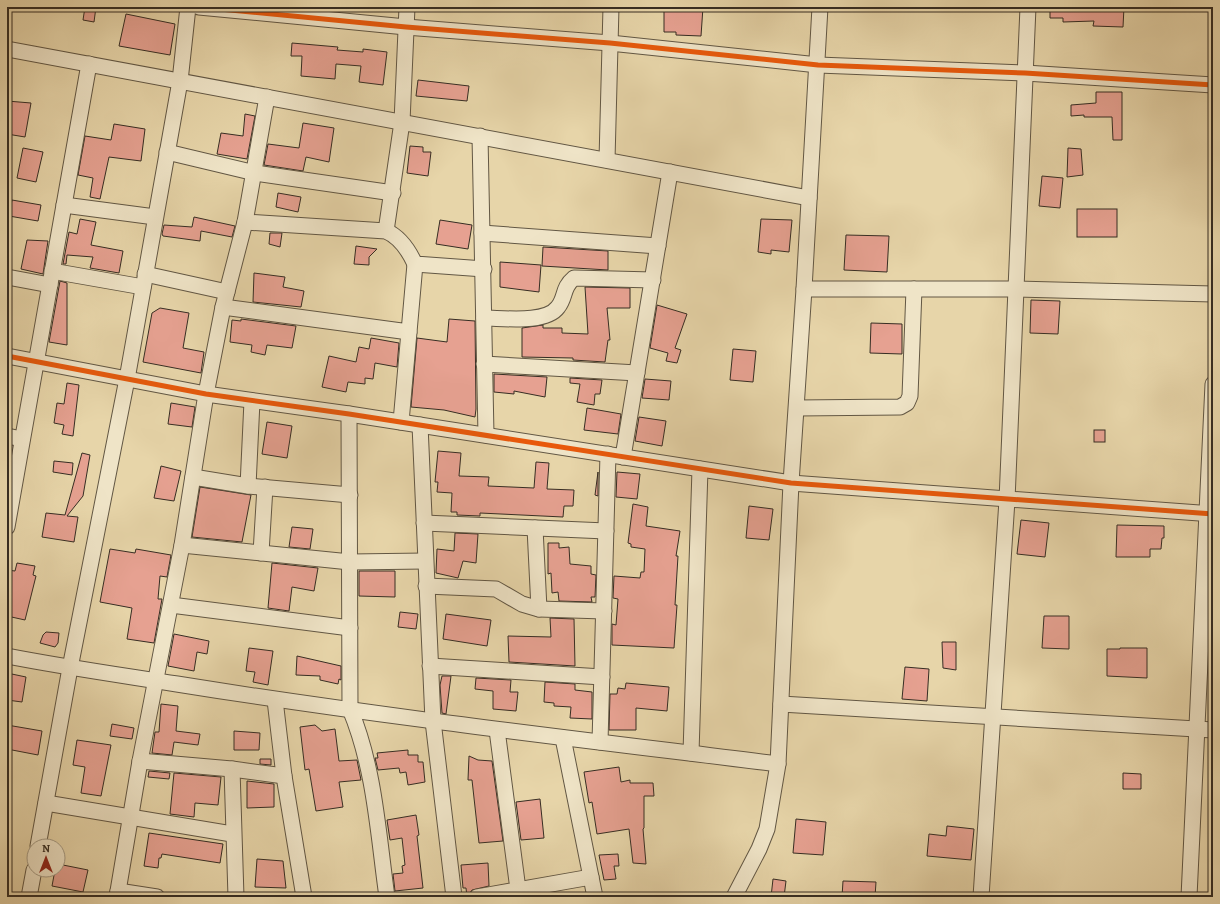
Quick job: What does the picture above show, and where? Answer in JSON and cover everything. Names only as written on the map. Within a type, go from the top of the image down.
[{"type":"street","points":[[39,838],[70,668],[127,379],[180,81],[188,7]]},
{"type":"street","points":[[199,7],[406,27],[610,43],[818,64],[1025,73],[1213,85]]},
{"type":"street","points":[[386,231],[393,193],[402,122],[407,7]]},
{"type":"street","points":[[607,160],[611,7]]},
{"type":"street","points":[[734,897],[759,849],[767,828],[778,764],[791,483],[818,64],[820,7]]},
{"type":"street","points":[[981,897],[1007,500],[1028,7]]},
{"type":"street","points":[[7,49],[809,198]]},
{"type":"street","points":[[7,527],[9,506],[89,64]]},
{"type":"street","points":[[157,897],[117,894],[140,761],[182,546],[206,394],[223,307],[246,222],[267,97]]},
{"type":"street","points":[[480,136],[484,269],[486,435]]},
{"type":"street","points":[[167,152],[255,172],[393,193]]},
{"type":"street","points":[[624,457],[670,172]]},
{"type":"street","points":[[64,205],[155,216]]},
{"type":"street","points":[[246,222],[386,231],[393,234],[410,253],[415,264],[401,422]]},
{"type":"street","points":[[482,233],[658,246]]},
{"type":"street","points":[[415,264],[484,269]]},
{"type":"street","points":[[7,276],[144,281],[228,292]]},
{"type":"street","points":[[484,318],[540,318],[552,314],[562,301],[567,283],[574,278],[653,280]]},
{"type":"street","points":[[804,289],[1016,289],[1213,294]]},
{"type":"street","points":[[797,408],[900,407],[907,403],[910,396],[914,289]]},
{"type":"street","points":[[223,307],[409,332]]},
{"type":"street","points":[[7,356],[206,394],[349,414],[791,483],[1210,514]]},
{"type":"street","points":[[484,364],[637,372]]},
{"type":"street","points":[[1189,897],[1210,514],[1213,384]]},
{"type":"street","points":[[248,486],[252,401]]},
{"type":"street","points":[[349,414],[350,709],[362,740],[368,764],[387,897]]},
{"type":"street","points":[[420,425],[433,721],[454,897]]},
{"type":"street","points":[[7,436],[22,439]]},
{"type":"street","points":[[600,742],[608,454]]},
{"type":"street","points":[[691,753],[700,469]]},
{"type":"street","points":[[193,477],[248,486],[350,495]]},
{"type":"street","points":[[261,553],[265,487]]},
{"type":"street","points":[[424,523],[606,531]]},
{"type":"street","points":[[535,528],[539,609]]},
{"type":"street","points":[[182,546],[350,562],[426,561]]},
{"type":"street","points":[[426,586],[496,589],[522,604],[539,609],[604,611]]},
{"type":"street","points":[[171,605],[350,628]]},
{"type":"street","points":[[7,656],[70,668],[275,700],[497,730],[778,764]]},
{"type":"street","points":[[430,666],[602,678]]},
{"type":"street","points":[[275,700],[284,776],[304,897]]},
{"type":"street","points":[[781,704],[1213,730]]},
{"type":"street","points":[[497,730],[518,894]]},
{"type":"street","points":[[563,738],[595,897]]},
{"type":"street","points":[[140,761],[232,769],[284,776]]},
{"type":"street","points":[[232,769],[232,834],[236,897]]},
{"type":"street","points":[[46,803],[232,834]]},
{"type":"street","points":[[477,897],[518,894],[591,877]]},
{"type":"street","points":[[29,897],[33,878]]},
{"type":"building","points":[[85,7],[96,7],[94,22],[83,20]]},
{"type":"building","points":[[664,7],[703,7],[701,36],[676,35],[676,32],[664,32]]},
{"type":"building","points":[[1050,7],[1124,7],[1123,27],[1093,26],[1094,21],[1063,22],[1063,18],[1050,18]]},
{"type":"building","points":[[126,14],[175,24],[170,55],[119,46]]},
{"type":"building","points":[[292,43],[338,47],[337,50],[363,52],[363,49],[387,52],[383,85],[359,82],[361,66],[336,64],[335,79],[301,76],[302,56],[291,56]]},
{"type":"building","points":[[418,80],[469,86],[467,101],[416,96]]},
{"type":"building","points":[[1096,92],[1122,92],[1122,140],[1113,140],[1112,117],[1084,117],[1084,115],[1071,116],[1071,105],[1096,103]]},
{"type":"building","points":[[7,101],[31,103],[25,137],[7,134]]},
{"type":"building","points":[[245,114],[255,116],[247,159],[217,154],[221,133],[243,136]]},
{"type":"building","points":[[303,123],[334,128],[329,162],[306,157],[303,171],[264,165],[268,144],[299,148]]},
{"type":"building","points":[[114,124],[145,129],[141,161],[109,157],[100,199],[90,197],[93,178],[78,175],[85,136],[111,140]]},
{"type":"building","points":[[410,146],[423,147],[423,152],[431,152],[428,176],[407,173]]},
{"type":"building","points":[[23,148],[43,152],[36,182],[17,178]]},
{"type":"building","points":[[1068,148],[1081,149],[1083,175],[1067,177]]},
{"type":"building","points":[[1042,176],[1063,178],[1060,208],[1039,206]]},
{"type":"building","points":[[278,193],[301,197],[298,212],[276,207]]},
{"type":"building","points":[[12,200],[41,205],[38,221],[9,216]]},
{"type":"building","points":[[1077,209],[1117,209],[1117,237],[1077,237]]},
{"type":"building","points":[[194,217],[235,226],[232,237],[201,231],[200,241],[163,236],[164,225],[192,227]]},
{"type":"building","points":[[80,219],[96,222],[91,245],[123,251],[119,273],[90,268],[93,257],[67,255],[66,264],[63,264],[69,232],[77,234]]},
{"type":"building","points":[[761,219],[792,220],[789,252],[771,250],[771,254],[758,252]]},
{"type":"building","points":[[440,220],[472,225],[468,249],[436,244]]},
{"type":"building","points":[[270,233],[282,233],[280,247],[269,244]]},
{"type":"building","points":[[846,235],[889,236],[887,272],[844,270]]},
{"type":"building","points":[[27,240],[48,241],[43,274],[21,269]]},
{"type":"building","points":[[356,246],[377,249],[369,257],[369,265],[354,264]]},
{"type":"building","points":[[543,247],[608,251],[608,270],[542,266]]},
{"type":"building","points":[[500,262],[541,265],[539,292],[500,287]]},
{"type":"building","points":[[254,273],[285,277],[283,287],[304,291],[301,307],[253,302]]},
{"type":"building","points":[[60,281],[67,283],[67,345],[49,342]]},
{"type":"building","points":[[585,287],[630,288],[630,308],[607,308],[610,340],[608,340],[605,362],[573,360],[573,358],[522,357],[522,328],[543,325],[543,328],[562,328],[562,333],[588,334]]},
{"type":"building","points":[[1031,300],[1060,301],[1058,334],[1030,333]]},
{"type":"building","points":[[657,305],[687,314],[675,348],[681,350],[677,363],[666,361],[668,353],[650,348]]},
{"type":"building","points":[[160,308],[189,313],[183,348],[204,352],[201,373],[143,362],[152,313]]},
{"type":"building","points":[[241,319],[296,326],[292,348],[267,345],[265,355],[251,352],[252,345],[230,342],[232,320],[241,321]]},
{"type":"building","points":[[449,319],[475,321],[475,417],[444,410],[411,407],[417,338],[447,342]]},
{"type":"building","points":[[871,323],[902,324],[902,354],[870,353]]},
{"type":"building","points":[[371,338],[399,343],[397,367],[375,363],[373,379],[365,378],[365,384],[348,382],[346,392],[322,387],[329,356],[356,362],[359,347],[369,349]]},
{"type":"building","points":[[733,349],[756,351],[753,382],[730,380]]},
{"type":"building","points":[[494,374],[547,377],[545,397],[514,391],[514,394],[494,392]]},
{"type":"building","points":[[570,378],[602,380],[600,394],[595,394],[594,405],[577,402],[580,384],[570,383]]},
{"type":"building","points":[[645,379],[671,381],[669,400],[642,398]]},
{"type":"building","points":[[67,383],[79,385],[73,436],[62,434],[64,425],[54,423],[57,403],[64,404]]},
{"type":"building","points":[[171,403],[195,407],[192,427],[168,424]]},
{"type":"building","points":[[587,408],[621,414],[618,434],[584,430]]},
{"type":"building","points":[[639,417],[666,421],[662,446],[635,441]]},
{"type":"building","points":[[267,422],[292,426],[287,458],[262,454]]},
{"type":"building","points":[[1094,430],[1105,430],[1105,442],[1094,442]]},
{"type":"building","points":[[438,451],[461,453],[459,476],[489,477],[488,486],[534,488],[536,462],[549,463],[547,489],[574,490],[573,506],[564,506],[563,517],[480,513],[480,516],[457,515],[457,512],[451,512],[452,493],[437,492],[438,482],[435,482]]},
{"type":"building","points":[[82,453],[90,455],[83,496],[67,516],[78,517],[74,542],[42,537],[46,513],[65,515]]},
{"type":"building","points":[[54,461],[73,463],[72,475],[53,472]]},
{"type":"building","points":[[161,466],[181,471],[174,501],[154,498]]},
{"type":"building","points":[[598,472],[598,496],[595,495]]},
{"type":"building","points":[[617,472],[640,474],[637,499],[616,497]]},
{"type":"building","points":[[200,487],[251,495],[242,542],[192,537]]},
{"type":"building","points":[[633,504],[648,507],[646,526],[680,531],[676,556],[678,556],[675,605],[677,605],[674,648],[612,645],[612,624],[616,625],[618,599],[613,598],[614,576],[640,578],[641,572],[644,572],[645,549],[631,547],[631,544],[628,543]]},
{"type":"building","points":[[749,506],[773,509],[769,540],[746,538]]},
{"type":"building","points":[[1021,520],[1049,523],[1045,557],[1017,554]]},
{"type":"building","points":[[1117,525],[1164,526],[1164,538],[1162,538],[1161,549],[1150,549],[1150,557],[1116,557]]},
{"type":"building","points":[[292,527],[313,529],[310,549],[289,547]]},
{"type":"building","points":[[455,533],[478,534],[476,563],[463,561],[458,578],[436,573],[437,549],[454,551]]},
{"type":"building","points":[[548,543],[559,543],[559,548],[569,547],[570,564],[591,566],[591,574],[596,575],[595,597],[591,597],[592,602],[559,601],[558,592],[552,593],[551,573],[548,574]]},
{"type":"building","points":[[110,549],[135,553],[136,549],[171,555],[167,577],[160,576],[158,599],[162,599],[154,643],[127,639],[132,608],[100,602]]},
{"type":"building","points":[[17,563],[35,566],[33,575],[36,576],[25,620],[7,616],[7,570],[15,571]]},
{"type":"building","points":[[272,563],[318,568],[314,591],[292,587],[289,611],[268,608]]},
{"type":"building","points":[[359,571],[395,571],[395,597],[359,596]]},
{"type":"building","points":[[400,612],[418,614],[416,629],[398,627]]},
{"type":"building","points":[[446,614],[491,620],[487,646],[443,639]]},
{"type":"building","points":[[1044,616],[1069,616],[1069,649],[1042,648]]},
{"type":"building","points":[[550,618],[574,619],[575,666],[509,662],[508,636],[551,637]]},
{"type":"building","points":[[46,632],[59,633],[58,643],[55,647],[40,643]]},
{"type":"building","points":[[174,634],[209,641],[207,654],[197,652],[194,671],[168,666]]},
{"type":"building","points":[[942,642],[956,642],[956,670],[943,668]]},
{"type":"building","points":[[249,648],[273,651],[268,685],[253,682],[255,672],[246,671]]},
{"type":"building","points":[[1147,648],[1147,678],[1107,676],[1107,649]]},
{"type":"building","points":[[297,656],[341,666],[341,680],[339,679],[338,684],[320,680],[320,676],[296,675]]},
{"type":"building","points":[[905,667],[929,669],[927,701],[902,699]]},
{"type":"building","points":[[7,673],[26,677],[22,702],[7,700]]},
{"type":"building","points":[[442,676],[451,676],[446,714],[442,713],[440,685]]},
{"type":"building","points":[[476,678],[511,680],[510,692],[518,692],[516,711],[493,709],[493,691],[475,689]]},
{"type":"building","points":[[545,682],[575,684],[575,690],[592,692],[592,719],[570,718],[571,707],[554,706],[554,703],[544,702]]},
{"type":"building","points":[[626,683],[669,687],[667,711],[636,708],[636,730],[609,730],[610,694],[617,694],[618,688],[625,689]]},
{"type":"building","points":[[161,704],[178,706],[176,731],[200,734],[198,745],[174,742],[172,755],[152,753],[155,732],[159,732]]},
{"type":"building","points":[[112,724],[134,728],[132,739],[110,736]]},
{"type":"building","points":[[7,725],[42,731],[38,755],[7,749]]},
{"type":"building","points":[[315,725],[322,731],[335,729],[339,761],[357,760],[361,780],[339,782],[343,807],[316,811],[309,769],[305,770],[300,727]]},
{"type":"building","points":[[234,731],[260,733],[259,750],[234,750]]},
{"type":"building","points":[[77,740],[111,745],[101,796],[81,793],[85,767],[73,765]]},
{"type":"building","points":[[408,750],[408,755],[418,755],[418,762],[423,762],[425,782],[408,785],[406,772],[400,773],[399,768],[378,770],[375,758],[378,758],[377,753]]},
{"type":"building","points":[[469,756],[478,760],[492,761],[503,841],[479,843],[472,780],[468,780]]},
{"type":"building","points":[[260,759],[271,759],[271,765],[260,764]]},
{"type":"building","points":[[619,767],[621,782],[630,780],[630,783],[653,783],[654,796],[644,796],[643,829],[646,864],[633,863],[629,829],[597,834],[592,802],[589,803],[584,772]]},
{"type":"building","points":[[149,771],[170,773],[169,779],[148,777]]},
{"type":"building","points":[[174,773],[221,777],[218,805],[195,803],[194,817],[170,814]]},
{"type":"building","points":[[1123,773],[1141,774],[1141,789],[1123,789]]},
{"type":"building","points":[[247,781],[274,784],[274,807],[247,808]]},
{"type":"building","points":[[540,799],[544,838],[521,840],[516,802]]},
{"type":"building","points":[[416,815],[423,888],[395,891],[393,874],[403,873],[402,866],[405,865],[402,838],[390,840],[387,820]]},
{"type":"building","points":[[796,819],[826,822],[823,855],[793,853]]},
{"type":"building","points":[[947,826],[974,829],[971,860],[927,856],[929,834],[946,836]]},
{"type":"building","points":[[149,833],[223,844],[220,863],[162,854],[161,858],[159,858],[158,868],[144,866]]},
{"type":"building","points":[[618,854],[619,866],[614,866],[616,879],[604,880],[599,855]]},
{"type":"building","points":[[257,859],[283,861],[286,888],[255,887]]},
{"type":"building","points":[[488,863],[489,886],[472,890],[467,897],[466,888],[463,888],[461,865]]},
{"type":"building","points":[[66,866],[88,870],[83,892],[52,886],[54,878],[66,878]]},
{"type":"building","points":[[773,879],[786,881],[784,897],[771,897]]},
{"type":"building","points":[[843,881],[876,882],[875,897],[842,897]]},
{"type":"cycle path","points":[[199,7],[406,27],[610,43],[818,65],[1025,73],[1213,85]]},
{"type":"cycle path","points":[[7,356],[206,394],[349,414],[791,483],[1213,514]]}]
